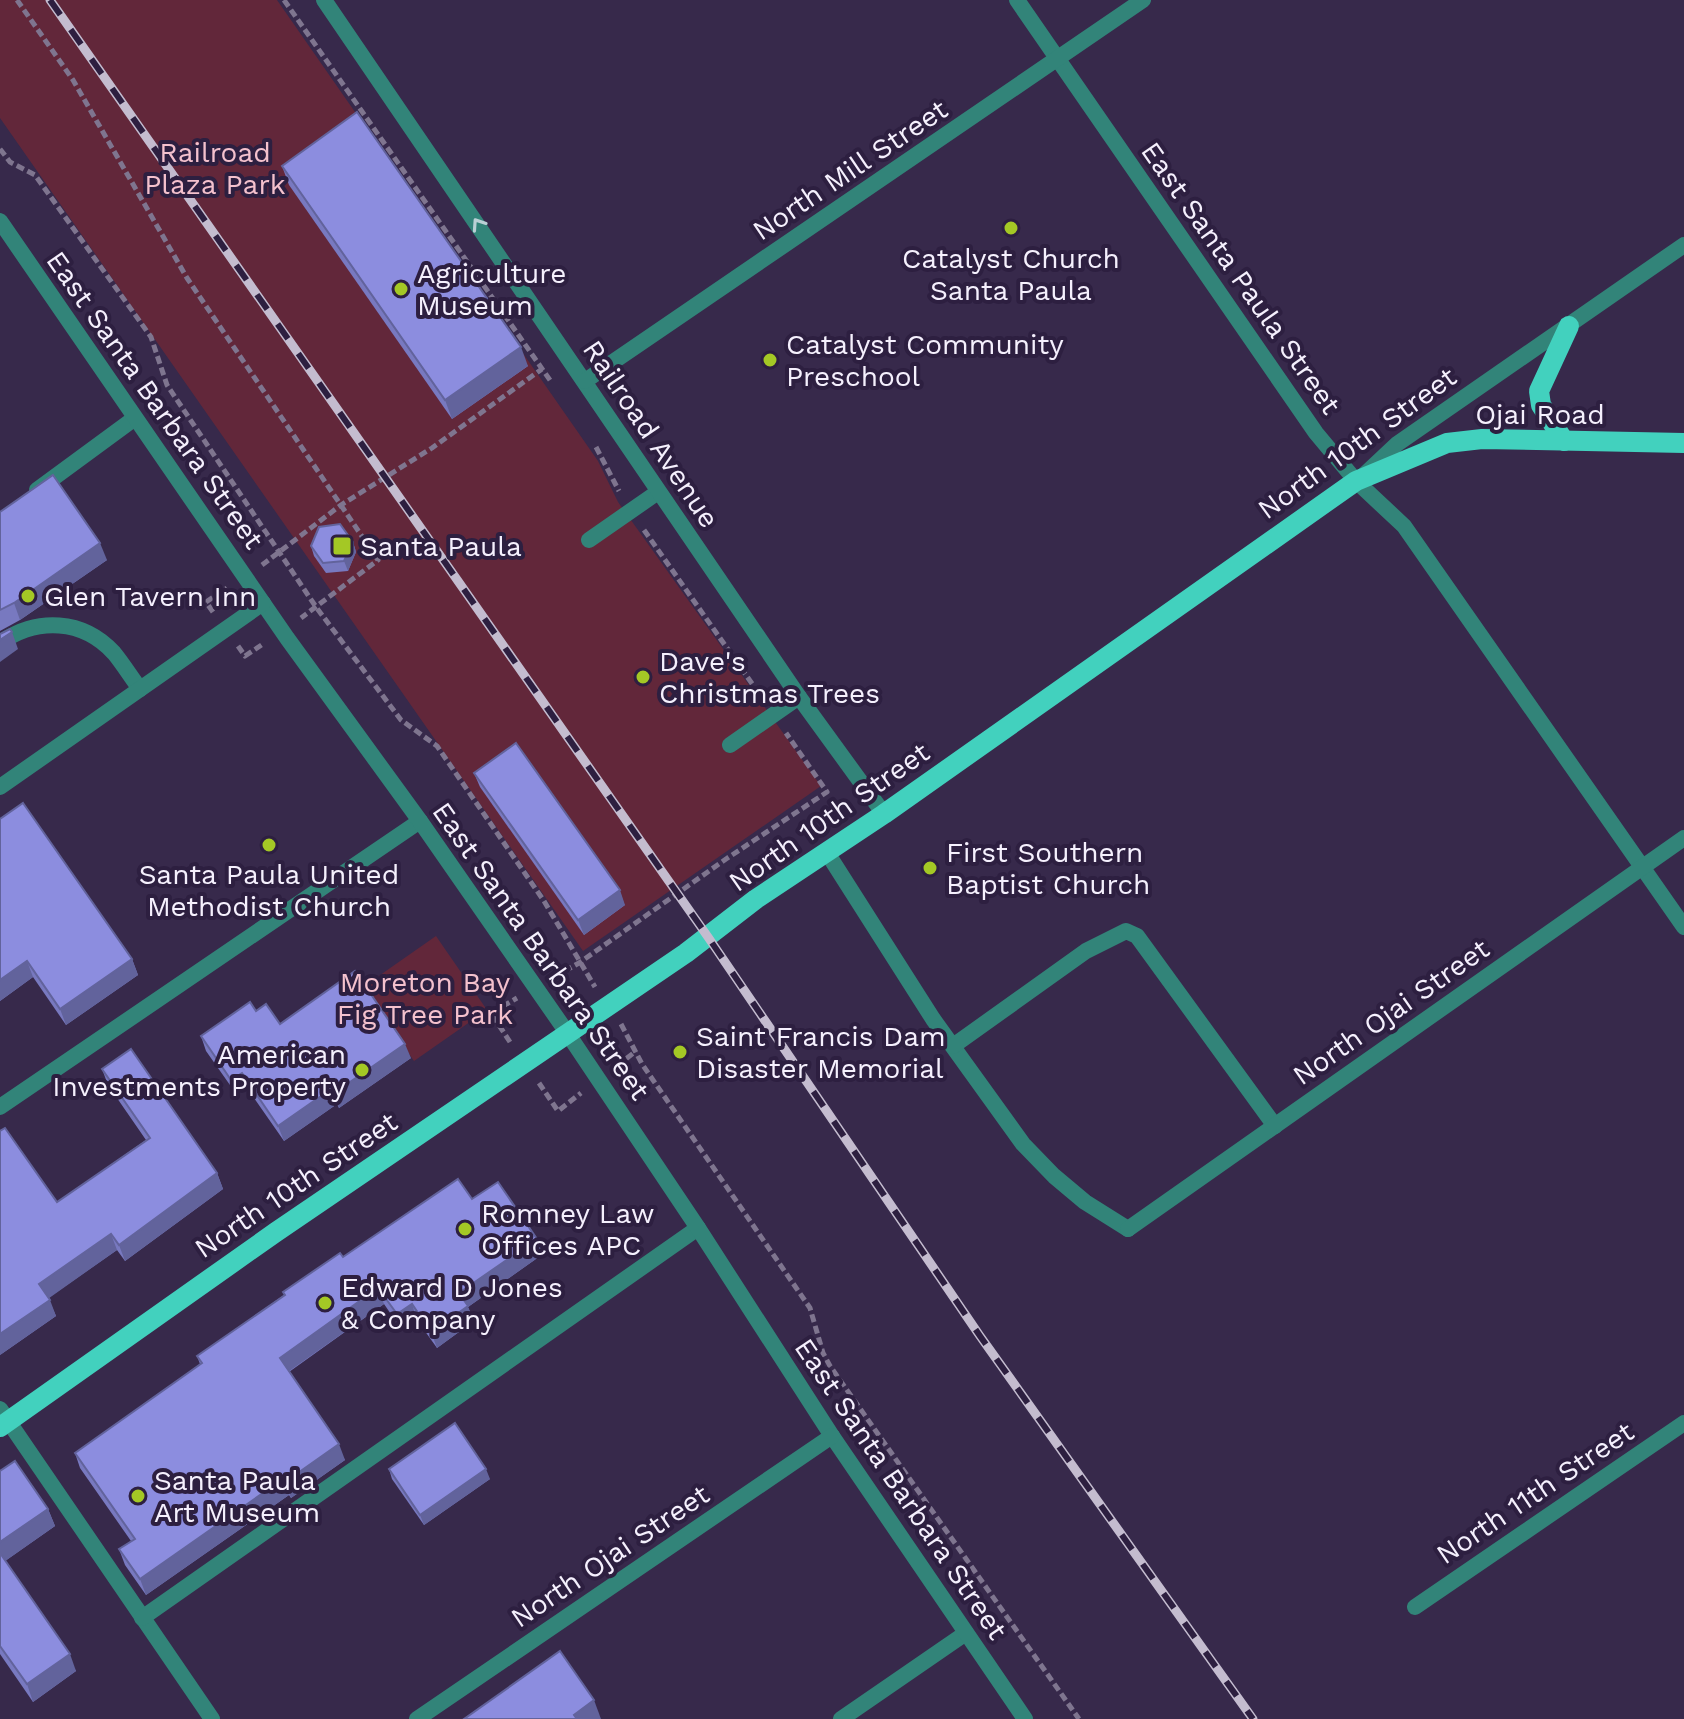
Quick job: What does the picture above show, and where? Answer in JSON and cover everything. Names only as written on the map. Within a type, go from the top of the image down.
[{"type":"main road","points":[[1564,441],[1541,405],[1539,391],[1569,326]]},
{"type":"main road","name":"Ojai Road","points":[[1356,481],[1447,443],[1482,439],[1684,443]]},
{"type":"main road","name":"North 10th Street","points":[[3,1419],[686,953],[756,899],[884,814],[1356,481]]},
{"type":"street","name":"Railroad Avenue","points":[[324,0],[799,697],[884,814]]},
{"type":"street","name":"East Santa Paula Street","points":[[1017,0],[1316,433],[1356,481],[1404,526],[1684,927]]},
{"type":"street","name":"North Mill Street","points":[[585,381],[1143,0]]},
{"type":"street","name":"East Santa Barbara Street","points":[[0,221],[263,603],[568,1034],[832,1436],[1025,1719]]},
{"type":"street","name":"North 10th Street","points":[[1356,481],[1397,444],[1684,245]]},
{"type":"street","points":[[25,499],[135,418]]},
{"type":"street","points":[[589,540],[658,492]]},
{"type":"street","points":[[0,787],[263,603]]},
{"type":"street","points":[[0,643],[14,633],[34,627],[54,624],[77,627],[112,651],[140,689]]},
{"type":"street","points":[[730,745],[799,697]]},
{"type":"street","points":[[0,1107],[420,821]]},
{"type":"street","name":"North Ojai Street","points":[[953,1046],[1033,1155],[1085,1202],[1128,1229],[1684,838]]},
{"type":"street","points":[[826,851],[953,1046],[1086,951],[1126,931],[1137,936],[1275,1126]]},
{"type":"street","points":[[142,1618],[698,1228]]},
{"type":"street","points":[[3,1419],[212,1719]]},
{"type":"street","name":"North 11th Street","points":[[1415,1607],[1684,1423]]},
{"type":"street","name":"North Ojai Street","points":[[417,1719],[832,1436]]},
{"type":"street","points":[[841,1719],[966,1633]]},
{"type":"path","points":[[17,0],[73,80],[187,278],[378,560],[316,607]]},
{"type":"path","points":[[0,149],[10,162],[35,175],[151,337],[167,385],[279,554],[401,720],[437,746],[544,901],[587,975]]},
{"type":"path","points":[[279,554],[341,505],[432,448],[542,369],[563,350]]},
{"type":"path","points":[[630,1038],[642,1064],[810,1308],[830,1366],[1079,1719]]},
{"type":"green space","name":"Railroad Plaza Park","points":[[0,0],[277,0],[598,461],[618,502],[821,786],[583,951],[0,118]]},
{"type":"green space","name":"Moreton Bay Fig Tree Park","points":[[436,936],[487,1010],[414,1061],[363,987]]},
{"type":"building","points":[[357,112],[521,347],[445,400],[282,166]]},
{"type":"building","name":"Glen Tavern Inn","points":[[53,475],[100,543],[0,610],[0,512]]},
{"type":"building","points":[[340,524],[353,542],[344,561],[323,563],[311,546],[319,527]]},
{"type":"building","points":[[10,629],[12,632],[0,640],[0,634]]},
{"type":"building","points":[[516,743],[620,890],[578,920],[474,773]]},
{"type":"building","points":[[23,803],[132,959],[60,1009],[27,961],[0,980],[0,819]]},
{"type":"building","points":[[355,971],[405,1044],[334,1093],[331,1089],[278,1126],[242,1073],[231,1080],[201,1036],[250,1002],[256,1011],[266,1004],[280,1024]]},
{"type":"building","points":[[131,1049],[217,1173],[119,1245],[111,1234],[39,1284],[50,1300],[0,1334],[0,1131],[5,1128],[57,1202],[150,1138],[102,1069]]},
{"type":"building","points":[[458,1179],[472,1199],[498,1182],[537,1239],[459,1293],[468,1306],[431,1332],[412,1304],[397,1314],[378,1288],[280,1358],[339,1444],[285,1482],[283,1479],[140,1579],[119,1549],[135,1539],[75,1453],[202,1363],[197,1356],[285,1295],[283,1292],[340,1253],[343,1257]]},
{"type":"building","points":[[455,1423],[486,1469],[420,1515],[389,1469]]},
{"type":"building","points":[[15,1461],[48,1509],[0,1542],[0,1471]]},
{"type":"building","points":[[0,1553],[70,1654],[27,1684],[0,1646]]},
{"type":"building","points":[[560,1651],[594,1700],[574,1715],[577,1719],[464,1719]]},
{"type":"railway","points":[[50,0],[708,937],[980,1336],[1253,1719]]},
{"type":"place","name":"Catalyst Church Santa Paula","points":[[1011,228]]},
{"type":"place","name":"Agriculture Museum","points":[[401,289]]},
{"type":"place","name":"Catalyst Community Preschool","points":[[770,360]]},
{"type":"place","name":"Santa Paula","points":[[342,546]]},
{"type":"place","name":"Glen Tavern Inn","points":[[28,596]]},
{"type":"place","name":"Dave's Christmas Trees","points":[[643,677]]},
{"type":"place","name":"Santa Paula United Methodist Church","points":[[269,845]]},
{"type":"place","name":"First Southern Baptist Church","points":[[930,868]]},
{"type":"place","name":"Saint Francis Dam Disaster Memorial","points":[[680,1052]]},
{"type":"place","name":"American Investments Property","points":[[362,1070]]},
{"type":"place","name":"Romney Law Offices APC","points":[[465,1229]]},
{"type":"place","name":"Edward D Jones & Company","points":[[325,1303]]},
{"type":"place","name":"Santa Paula Art Museum","points":[[138,1496]]}]
